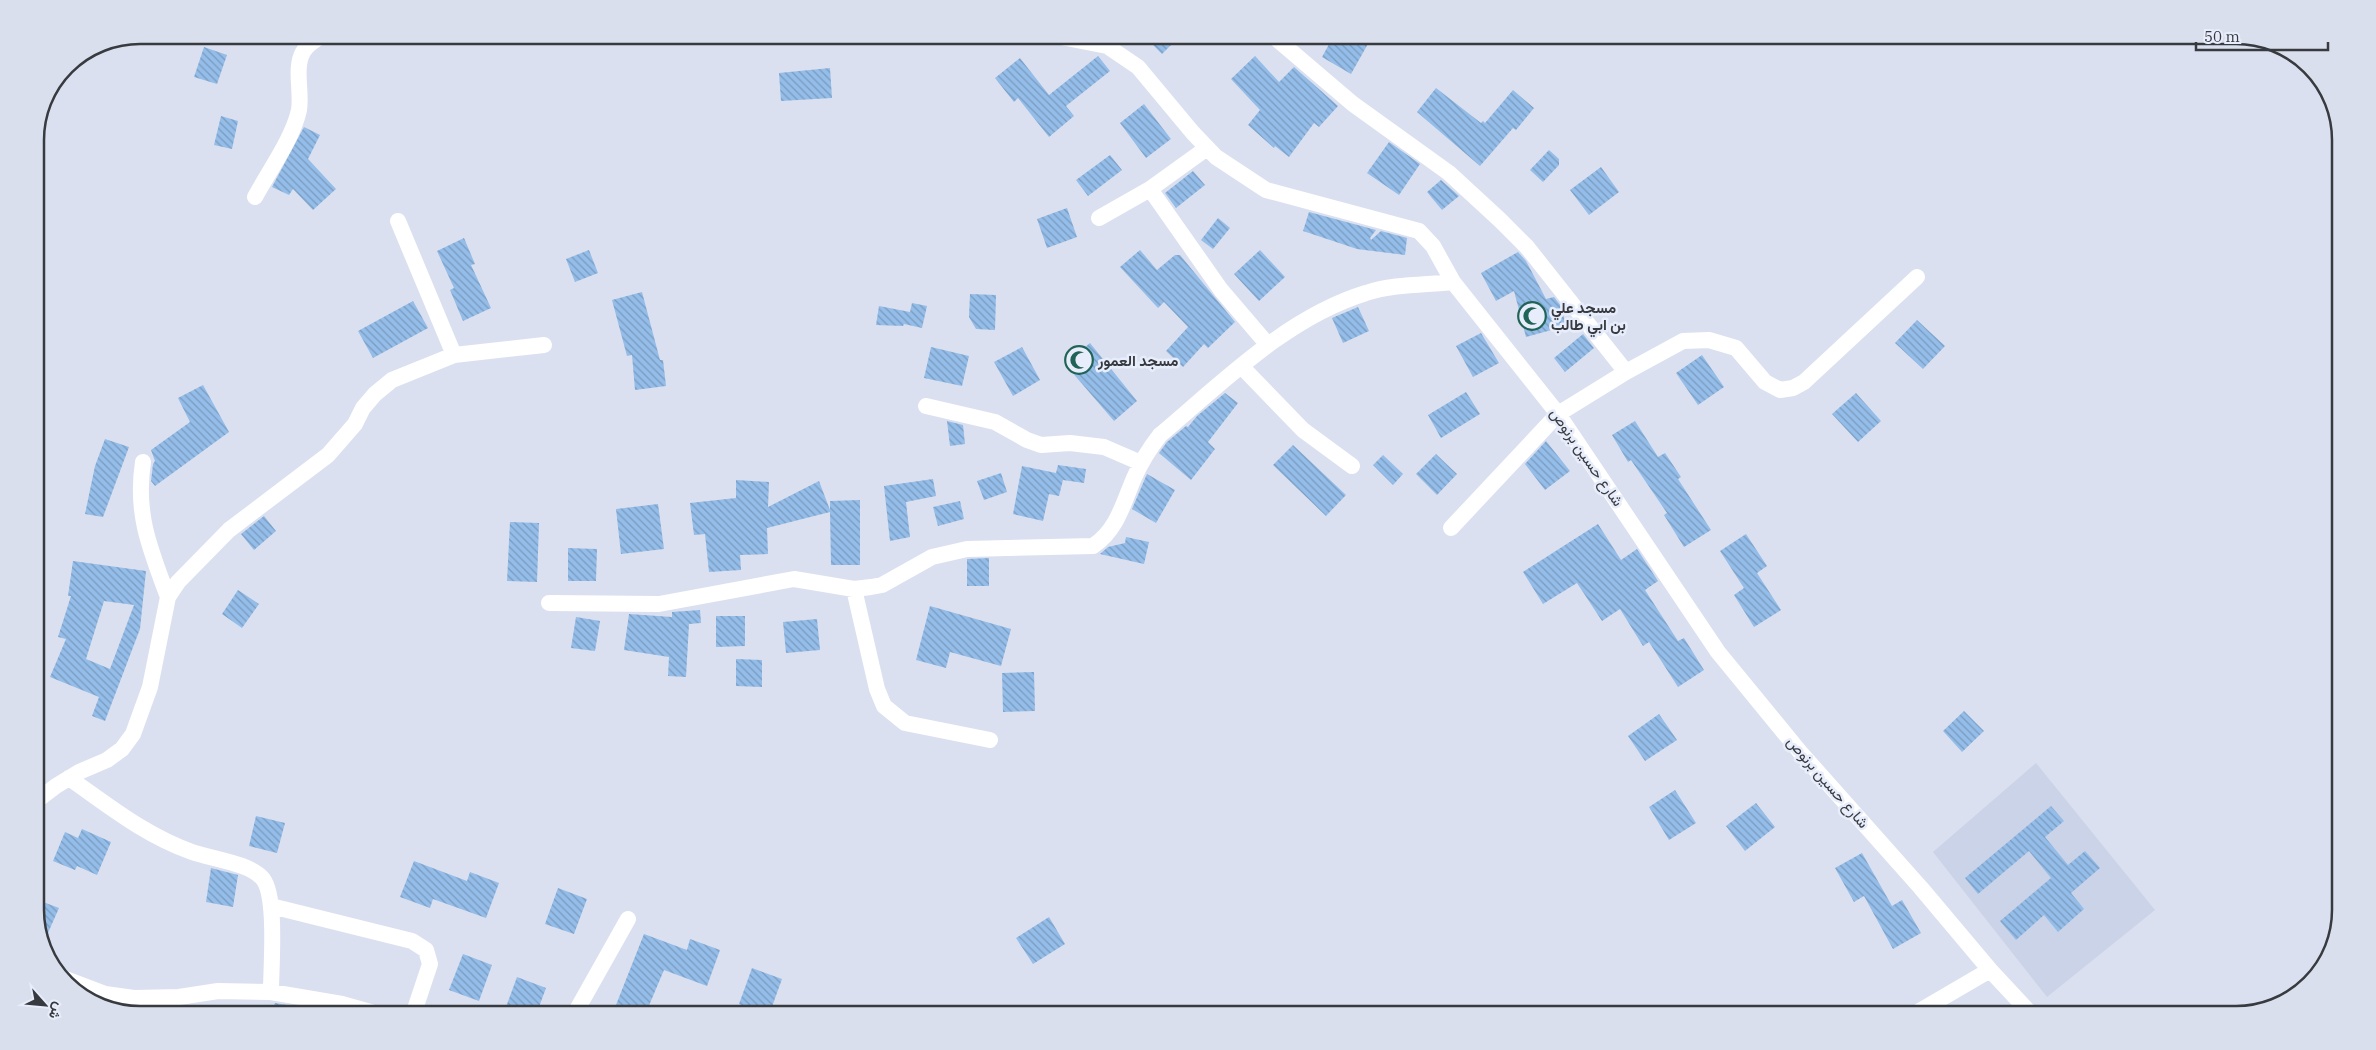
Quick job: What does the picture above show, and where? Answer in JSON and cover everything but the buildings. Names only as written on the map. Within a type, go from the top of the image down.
[{"type":"street","points":[[255,197],[294,125],[299,109],[299,62],[303,51],[310,44]]},
{"type":"street","name":"شارع حسين برنوص","points":[[1099,44],[1106,46],[1138,67],[1216,157],[1266,190],[1419,231],[1433,246],[1453,282],[1558,414],[1718,652],[1800,752],[2024,1006]]},
{"type":"street","points":[[1283,44],[1353,104],[1449,173],[1500,220],[1527,247],[1626,372]]},
{"type":"street","points":[[1098,218],[1150,189],[1207,148]]},
{"type":"street","points":[[1150,189],[1221,290],[1268,345]]},
{"type":"street","points":[[398,221],[454,355]]},
{"type":"street","points":[[1451,528],[1558,414],[1626,372],[1683,341],[1709,340],[1736,348],[1765,382],[1780,390],[1793,388],[1804,382],[1917,277]]},
{"type":"street","points":[[549,603],[659,604],[794,579],[854,589],[882,585],[932,557],[967,549],[1092,546],[1104,538],[1116,523],[1141,463],[1160,435],[1268,345],[1328,307],[1367,292],[1396,287],[1453,282]]},
{"type":"street","points":[[44,796],[69,778],[107,760],[122,749],[133,734],[150,687],[168,597],[178,582],[229,530],[328,455],[355,424],[363,408],[375,394],[392,380],[454,355],[544,345]]},
{"type":"street","points":[[1242,367],[1303,430],[1352,466]]},
{"type":"street","points":[[926,406],[995,422],[1027,440],[1041,445],[1070,443],[1104,446],[1141,463]]},
{"type":"street","points":[[143,462],[140,484],[142,520],[146,537],[168,597]]},
{"type":"street","points":[[854,589],[877,689],[884,706],[905,723],[990,740]]},
{"type":"street","points":[[69,778],[152,835],[193,852],[254,872],[263,879],[272,906],[271,992]]},
{"type":"street","points":[[272,906],[412,941],[426,950],[430,964],[416,1006]]},
{"type":"street","points":[[579,1006],[628,919]]},
{"type":"street","points":[[1928,1006],[1990,970]]},
{"type":"street","points":[[79,984],[105,994],[134,998],[180,998],[218,991],[271,992],[314,1006]]},
{"type":"shaded area","points":[[2036,763],[2155,910],[2047,997],[1933,852]]},
{"type":"place","name":"مسجد علي بن ابي طالب","points":[[1532,316]]},
{"type":"place","name":"مسجد العمور","points":[[1079,360]]}]
